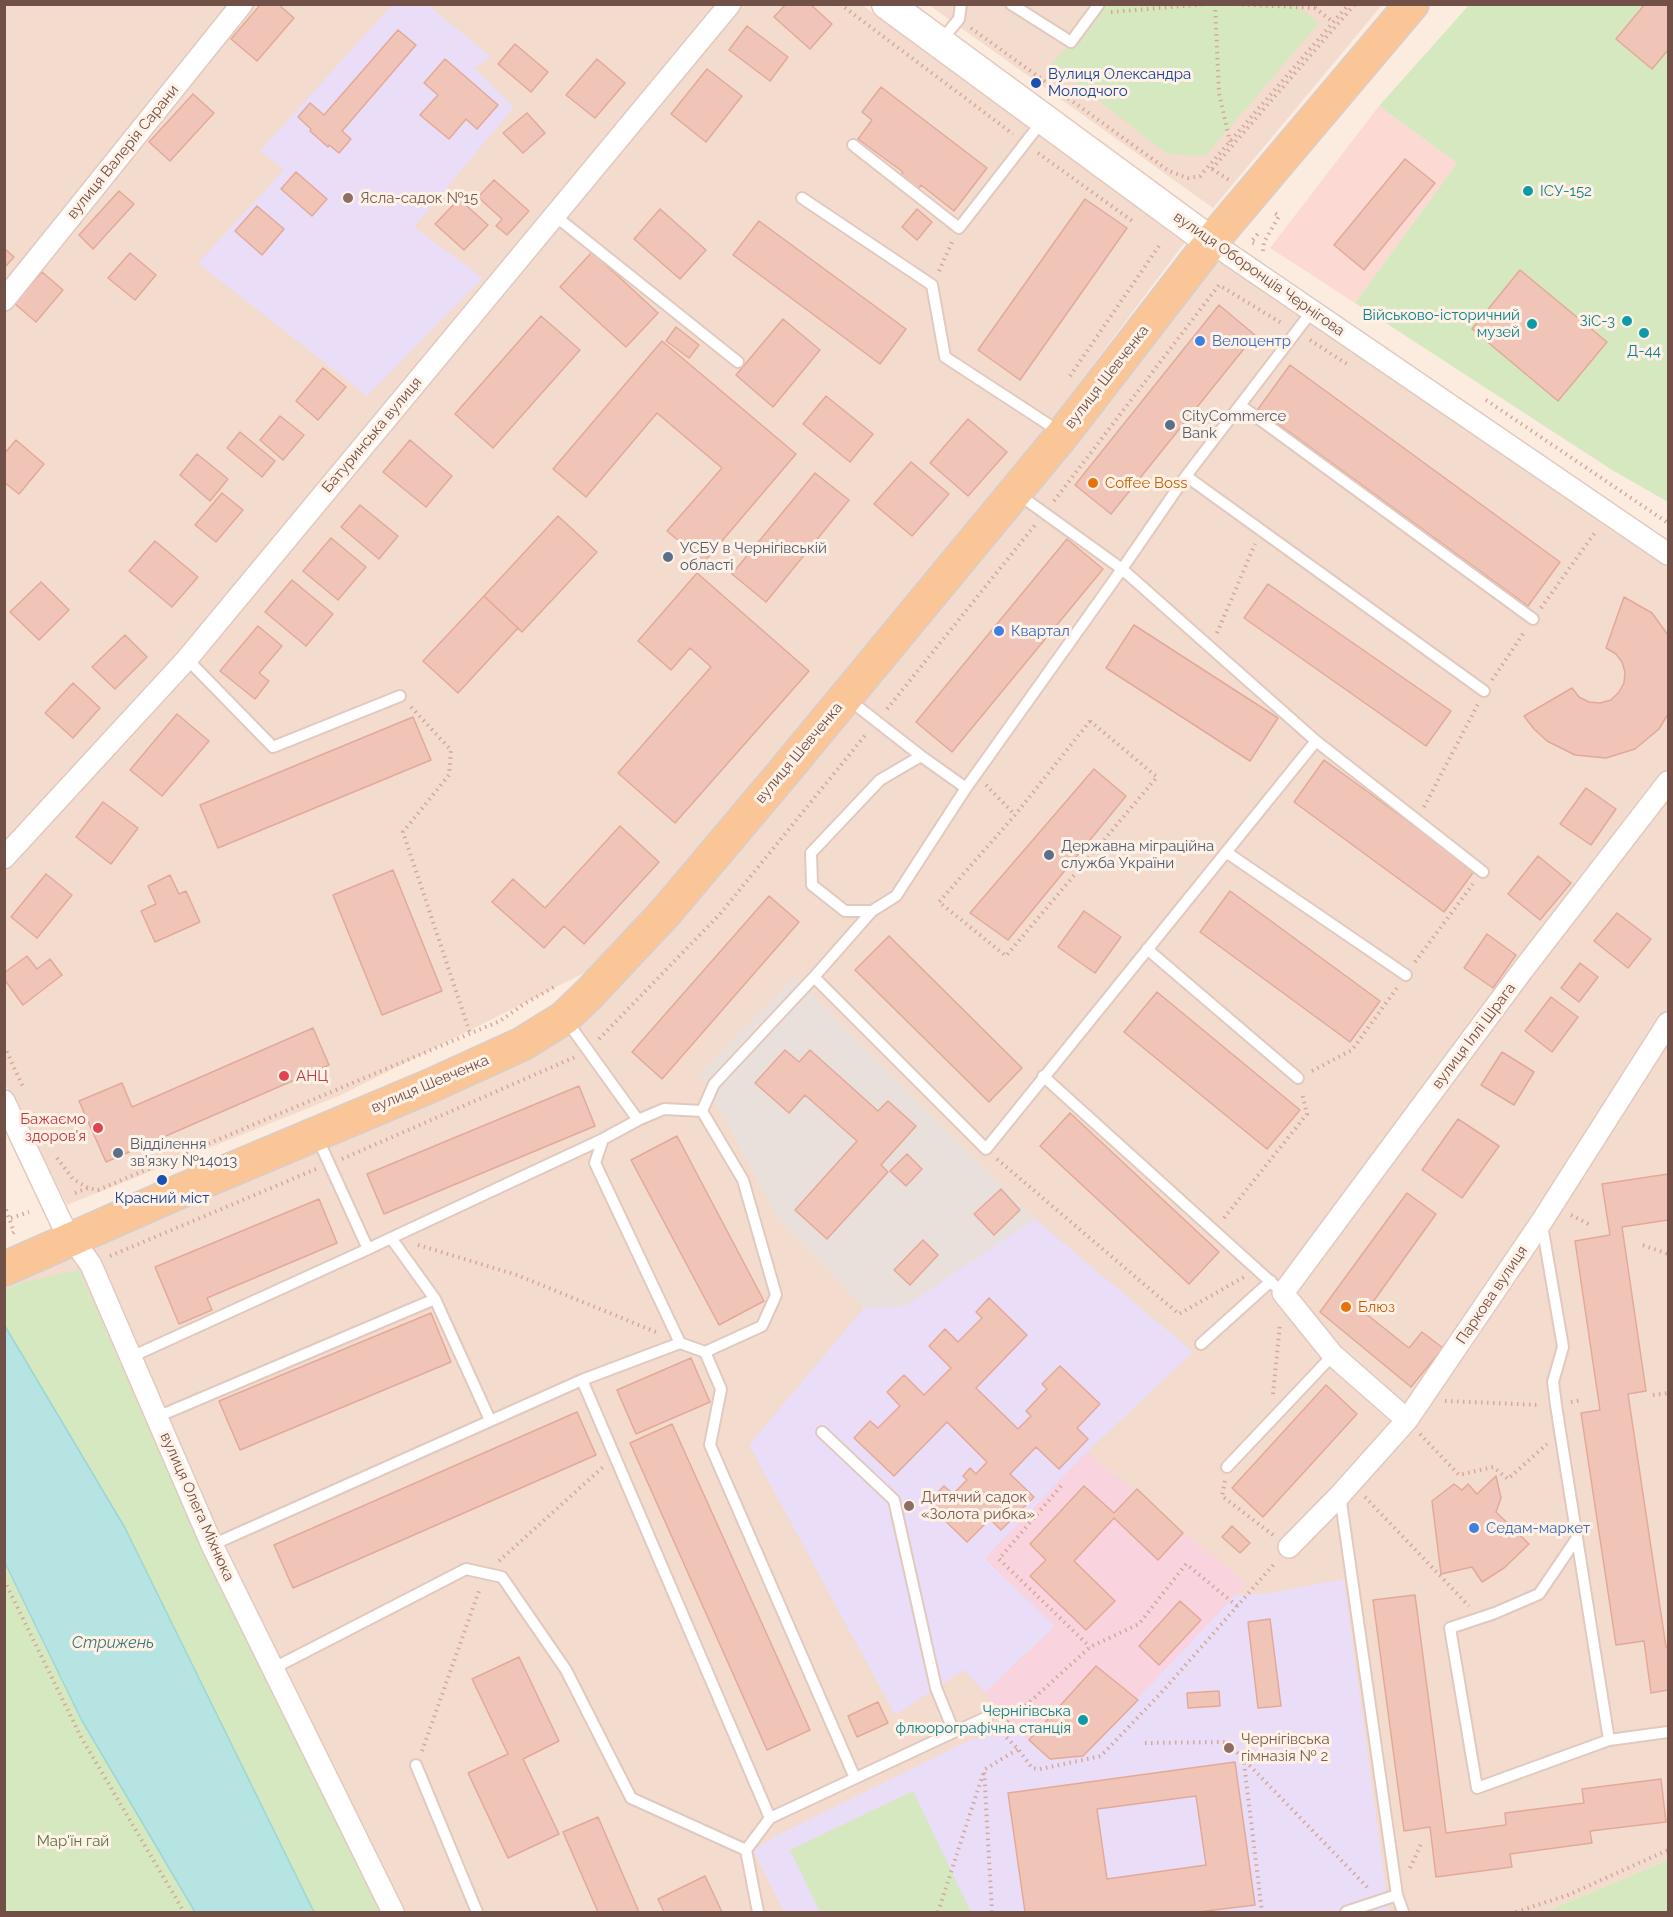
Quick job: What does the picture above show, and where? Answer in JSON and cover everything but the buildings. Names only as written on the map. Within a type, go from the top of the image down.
[{"type":"main road","name":"вулиця Оборонців Чернігова","points":[[887,4],[1211,242]]},
{"type":"main road","name":"вулиця Шевченка","points":[[9,1258],[73,1239],[430,1086],[522,1044],[564,1018],[665,913],[846,697],[1063,434],[1211,242],[1412,4]]},
{"type":"street","name":"вулиця Валерія Сарани","points":[[4,300],[242,4]]},
{"type":"street","name":"Батуринська вулиця","points":[[4,858],[187,659],[730,4]]},
{"type":"street","name":"вулиця Оборонців Чернігова","points":[[1211,242],[1668,554]]},
{"type":"street","name":"вулиця Іллі Шрага","points":[[1277,1287],[1668,782]]},
{"type":"street","name":"Паркова вулиця","points":[[1289,1547],[1346,1489],[1407,1420],[1542,1221],[1668,1023]]},
{"type":"street","name":"вулиця Олега Міхнюка","points":[[4,1101],[62,1224],[91,1265],[212,1545],[393,1912]]},
{"type":"street","points":[[1277,1287],[1333,1355],[1407,1420]]},
{"type":"lane","points":[[939,44],[959,19],[961,4]]},
{"type":"lane","points":[[1011,4],[1071,42],[1096,9]]},
{"type":"lane","points":[[854,145],[959,228],[1043,119]]},
{"type":"lane","points":[[802,198],[932,285],[945,357],[1063,434]]},
{"type":"lane","points":[[554,215],[738,362]]},
{"type":"lane","points":[[702,1111],[714,1084],[872,911],[896,896],[975,774],[1186,476],[1312,311]]},
{"type":"lane","points":[[1240,405],[1533,619]]},
{"type":"lane","points":[[1186,476],[1484,692]]},
{"type":"lane","points":[[1016,492],[1122,569],[1316,741],[1483,872]]},
{"type":"lane","points":[[187,659],[273,747],[400,696]]},
{"type":"lane","points":[[846,697],[966,788]]},
{"type":"lane","points":[[814,977],[986,1149],[1316,741]]},
{"type":"lane","points":[[872,911],[845,911],[812,885],[811,853],[880,780],[921,756]]},
{"type":"lane","points":[[1226,852],[1406,975]]},
{"type":"lane","points":[[1147,949],[1298,1078]]},
{"type":"lane","points":[[564,1018],[638,1120]]},
{"type":"lane","points":[[1043,1076],[1277,1287],[1201,1344]]},
{"type":"lane","points":[[131,1357],[368,1249],[603,1139],[638,1120],[664,1109],[702,1111]]},
{"type":"lane","points":[[212,1545],[582,1380],[680,1343],[705,1352],[762,1326],[776,1294],[743,1180],[702,1111]]},
{"type":"lane","points":[[316,1134],[368,1249]]},
{"type":"lane","points":[[603,1139],[595,1162],[680,1343]]},
{"type":"lane","points":[[1542,1221],[1563,1347],[1553,1382],[1609,1740]]},
{"type":"lane","points":[[391,1238],[435,1299],[490,1420]]},
{"type":"lane","points":[[157,1417],[435,1299]]},
{"type":"lane","points":[[705,1352],[721,1389],[710,1445],[855,1778]]},
{"type":"lane","points":[[1227,1467],[1333,1355]]},
{"type":"lane","points":[[582,1380],[770,1818]]},
{"type":"lane","points":[[822,1432],[894,1500],[936,1688],[954,1732]]},
{"type":"lane","points":[[1346,1489],[1397,1896],[1403,1912]]},
{"type":"lane","points":[[1577,1538],[1539,1594],[1450,1628],[1477,1788],[1609,1740],[1668,1732]]},
{"type":"lane","points":[[274,1668],[466,1569],[502,1577],[566,1670],[631,1798],[746,1850]]},
{"type":"lane","points":[[758,1912],[746,1850],[770,1818],[987,1717]]},
{"type":"lane","points":[[416,1765],[477,1912]]},
{"type":"lane","points":[[1346,1912],[1397,1896]]},
{"type":"path","points":[[840,4],[1135,223]]},
{"type":"path","points":[[1096,9],[1207,4]]},
{"type":"path","points":[[1215,4],[1219,93],[1230,142]]},
{"type":"path","points":[[1230,4],[1315,8]]},
{"type":"path","points":[[1310,4],[1333,22]]},
{"type":"path","points":[[959,19],[1169,171],[1188,178],[1200,176],[1349,4]]},
{"type":"path","points":[[1263,255],[1264,242],[1280,216],[1212,170],[1355,4]]},
{"type":"path","points":[[932,285],[959,228]]},
{"type":"path","points":[[105,1258],[587,1052],[720,915],[1045,513],[1219,285],[1296,332]]},
{"type":"path","points":[[1481,402],[1668,529]]},
{"type":"path","points":[[1210,648],[1261,531]]},
{"type":"path","points":[[1417,820],[1484,692]]},
{"type":"path","points":[[400,696],[451,750],[449,775],[404,832],[470,1033]]},
{"type":"path","points":[[1090,720],[1157,777],[1006,956],[939,902],[1015,815],[1090,720]]},
{"type":"path","points":[[975,774],[1015,815]]},
{"type":"path","points":[[53,1152],[73,1179],[88,1188],[98,1190],[500,1021],[561,983]]},
{"type":"path","points":[[4,1046],[29,1099]]},
{"type":"path","points":[[1214,1231],[1307,1114],[1298,1078]]},
{"type":"path","points":[[986,1149],[1179,1314],[1257,1270]]},
{"type":"path","points":[[75,1193],[88,1188]]},
{"type":"path","points":[[4,1204],[11,1218],[14,1232],[9,1258]]},
{"type":"path","points":[[11,1218],[28,1212]]},
{"type":"path","points":[[391,1238],[517,1275],[680,1343]]},
{"type":"path","points":[[1643,1245],[1668,1254]]},
{"type":"path","points":[[1270,1422],[1277,1287]]},
{"type":"path","points":[[1653,1395],[1668,1394]]},
{"type":"path","points":[[1421,1400],[1556,1405]]},
{"type":"path","points":[[1407,1420],[1459,1475],[1493,1467],[1508,1479],[1560,1431]]},
{"type":"path","points":[[416,1765],[486,1573],[615,1456]]},
{"type":"path","points":[[1227,1467],[1222,1496],[1289,1547],[1161,1693],[1101,1756],[1040,1769],[1032,1768],[1018,1749],[999,1730],[1090,1647],[1139,1624],[1186,1564],[1237,1606]]},
{"type":"path","points":[[1061,1486],[999,1559],[1090,1647]]},
{"type":"path","points":[[1346,1489],[1480,1618]]},
{"type":"path","points":[[4,1580],[81,1737],[184,1912]]},
{"type":"path","points":[[1145,1743],[1228,1743],[1381,1901]]},
{"type":"path","points":[[938,1912],[984,1770],[1018,1749]]},
{"type":"path","points":[[1244,1762],[1262,1912]]},
{"type":"path","points":[[984,1770],[993,1912]]},
{"type":"path","points":[[1516,1912],[1568,1895],[1668,1850]]},
{"type":"shaded area","points":[[5,5],[862,5],[1185,242],[939,571],[598,966],[341,1095],[67,1205],[5,1084]]},
{"type":"shaded area","name":"Ясла-садок №15","points":[[392,5],[428,5],[491,57],[474,68],[514,107],[414,227],[483,278],[367,396],[198,263],[284,170],[260,151]]},
{"type":"shaded area","points":[[929,5],[1382,5],[1213,208]]},
{"type":"shaded area","points":[[1379,106],[1457,163],[1355,303],[1270,248]]},
{"type":"shaded area","points":[[1212,258],[1668,540],[1668,1860],[1544,1912],[327,1912],[217,1693],[5,1312],[4,1267],[551,1030],[697,892],[770,816]]},
{"type":"shaded area","points":[[795,976],[1035,1219],[907,1305],[864,1308],[776,1216],[700,1073]]},
{"type":"shaded area","name":"Дитячий садок «Золота рибка»","points":[[1035,1219],[1193,1352],[1087,1452],[985,1559],[1055,1626],[985,1693],[964,1670],[895,1715],[749,1445],[864,1308],[907,1305]]},
{"type":"shaded area","points":[[1087,1452],[1246,1583],[1083,1756],[1050,1759],[1028,1740],[985,1693],[1055,1626],[985,1559]]},
{"type":"shaded area","name":"Чернігівська гімназія № 2","points":[[1344,1579],[1389,1912],[784,1912],[753,1850],[778,1835],[970,1740],[995,1735],[1011,1726],[1029,1740],[1083,1756],[1235,1595],[1271,1593]]},
{"type":"green space","points":[[1103,5],[1296,5],[1319,23],[1205,156],[1167,154],[1052,64]]},
{"type":"green space","points":[[1469,5],[1668,5],[1668,502],[1612,470],[1355,303],[1457,163],[1379,106]]},
{"type":"green space","points":[[79,1270],[209,1566],[380,1912],[314,1912],[125,1528],[5,1326],[4,1290],[24,1282]]},
{"type":"green space","name":"Мар'їн гай","points":[[4,1563],[81,1720],[195,1912],[5,1912]]},
{"type":"green space","points":[[913,1791],[971,1912],[820,1912],[790,1850]]},
{"type":"green space","points":[[1668,1860],[1668,1912],[1544,1912]]},
{"type":"water","name":"Стрижень","points":[[5,1326],[125,1528],[314,1912],[195,1912],[81,1719],[5,1563]]},
{"type":"place","name":"Вулиця Олександра Молодчого","points":[[1036,83]]},
{"type":"place","name":"ІСУ-152","points":[[1528,191]]},
{"type":"place","name":"Ясла-садок №15","points":[[348,198]]},
{"type":"place","name":"ЗіС-3","points":[[1627,321]]},
{"type":"place","name":"Військово-історичний музей","points":[[1532,324]]},
{"type":"place","name":"Д-44","points":[[1644,333]]},
{"type":"place","name":"Велоцентр","points":[[1200,341]]},
{"type":"place","name":"CityCommerce Bank","points":[[1170,425]]},
{"type":"place","name":"Coffee Boss","points":[[1093,483]]},
{"type":"place","name":"УСБУ в Чернігівській області","points":[[668,557]]},
{"type":"place","name":"Квартал","points":[[999,631]]},
{"type":"place","name":"Державна міграційна служба України","points":[[1049,855]]},
{"type":"place","name":"АНЦ","points":[[284,1076]]},
{"type":"place","name":"Бажаємо здоров’я","points":[[98,1128]]},
{"type":"place","name":"Відділення зв’язку №14013","points":[[118,1153]]},
{"type":"place","name":"Красний міст","points":[[162,1180]]},
{"type":"place","name":"Блюз","points":[[1346,1307]]},
{"type":"place","name":"Дитячий садок «Золота рибка»","points":[[909,1506]]},
{"type":"place","name":"Седам-маркет","points":[[1474,1528]]},
{"type":"place","name":"Чернігівська флюорографічна станція","points":[[1083,1720]]},
{"type":"place","name":"Чернігівська гімназія № 2","points":[[1229,1748]]}]
